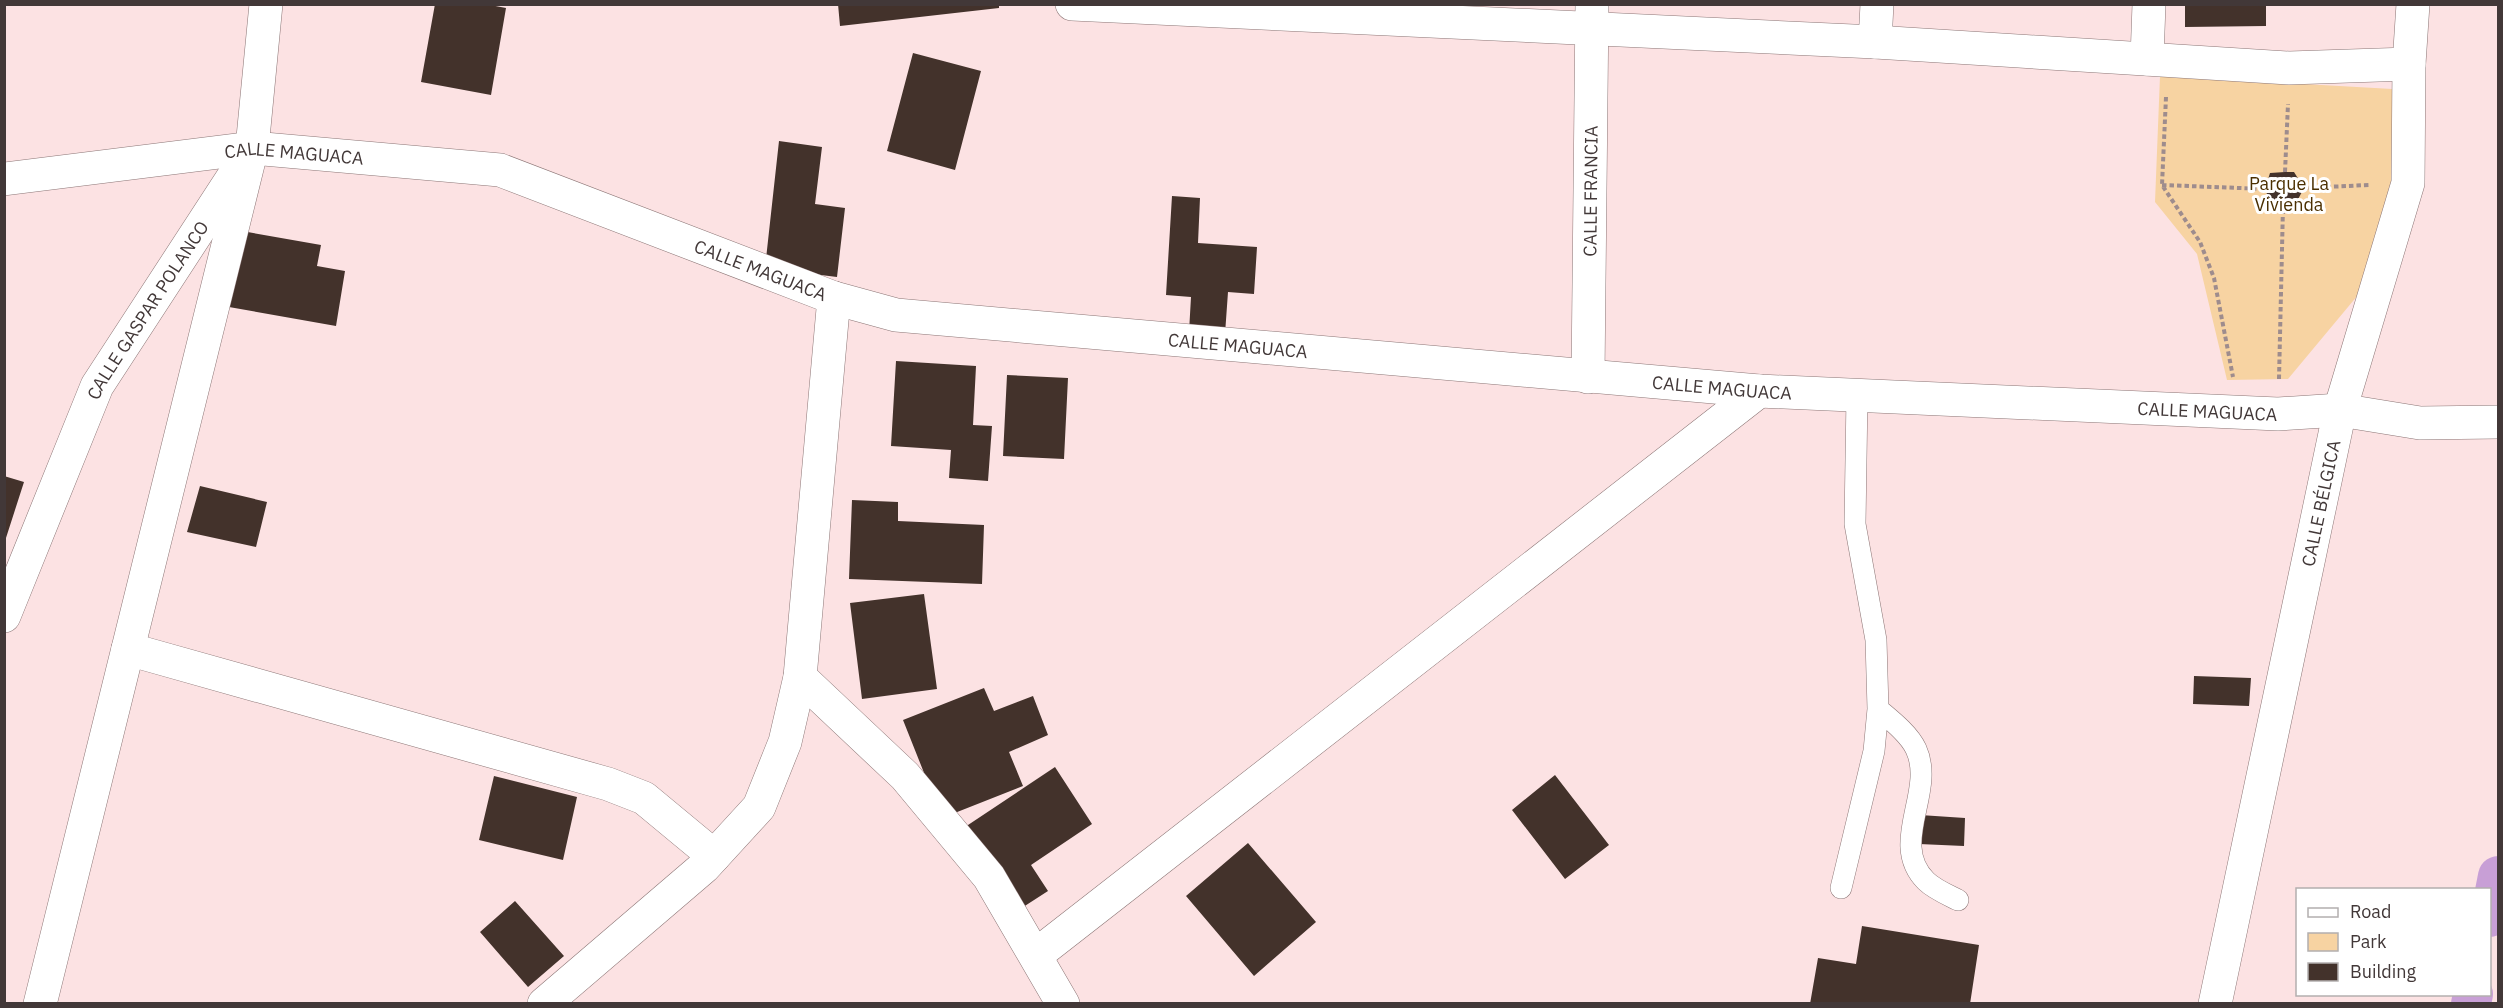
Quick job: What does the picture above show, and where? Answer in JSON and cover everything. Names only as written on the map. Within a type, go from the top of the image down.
[{"type":"street","name":"CALLE GASPAR POLANCO","points":[[4,616],[97,386],[252,148],[266,4]]},
{"type":"street","points":[[1072,4],[1592,17],[1875,42],[2289,68],[2409,64]]},
{"type":"street","points":[[1875,42],[1877,4]]},
{"type":"street","points":[[2149,4],[2157,59]]},
{"type":"street","name":"CALLE BÉLGICA","points":[[2215,1004],[2340,410],[2408,183],[2409,64],[2413,4]]},
{"type":"street","name":"CALLE FRANCIA","points":[[1588,377],[1592,17]]},
{"type":"street","name":"CALLE MAGUACA","points":[[4,179],[252,148],[500,170],[834,298],[896,315],[1760,391],[2278,414],[2340,410],[2420,423],[2499,422]]},
{"type":"street","points":[[40,1004],[252,148]]},
{"type":"street","points":[[544,1004],[714,856],[759,807],[785,742],[800,677],[834,298]]},
{"type":"street","points":[[1036,955],[1760,391]]},
{"type":"street","points":[[128,649],[608,784],[644,798],[714,856]]},
{"type":"street","points":[[800,677],[905,776],[989,877],[1063,1004]]},
{"type":"lane","points":[[1841,888],[1874,751],[1878,709],[1876,640],[1855,524],[1857,396]]},
{"type":"lane","points":[[1878,709],[1916,748],[1922,772],[1910,845],[1913,863],[1927,882],[1958,900]]},
{"type":"path","points":[[2157,59],[2162,185],[2200,242],[2214,278],[2232,368],[2236,412]]},
{"type":"path","points":[[2285,172],[2289,68]]},
{"type":"path","points":[[2304,188],[2408,183]]},
{"type":"path","points":[[2162,185],[2265,189]]},
{"type":"path","points":[[2278,414],[2283,206]]},
{"type":"green space","name":"Parque La Vivienda","points":[[2160,76],[2410,90],[2373,277],[2288,379],[2227,380],[2197,254],[2155,202]]},
{"type":"building","points":[[435,4],[485,4],[506,8],[491,95],[421,82]]},
{"type":"building","points":[[838,4],[999,4],[999,8],[840,26]]},
{"type":"building","points":[[2185,4],[2266,4],[2266,26],[2185,27]]},
{"type":"building","points":[[913,53],[981,71],[955,170],[887,151]]},
{"type":"building","points":[[779,141],[822,147],[815,204],[845,208],[837,277],[765,268]]},
{"type":"building","points":[[2294,172],[2304,188],[2295,205],[2272,207],[2265,189],[2270,173]]},
{"type":"building","points":[[1172,196],[1200,198],[1198,243],[1257,247],[1254,294],[1228,292],[1225,334],[1189,332],[1191,297],[1166,295]]},
{"type":"building","points":[[242,231],[321,245],[317,266],[345,271],[336,326],[229,307]]},
{"type":"building","points":[[896,361],[976,366],[973,425],[992,426],[988,481],[949,478],[951,450],[891,446]]},
{"type":"building","points":[[1007,375],[1068,378],[1064,459],[1003,456]]},
{"type":"building","points":[[4,476],[24,482],[5,541],[4,541]]},
{"type":"building","points":[[200,486],[267,502],[256,547],[187,532]]},
{"type":"building","points":[[852,500],[898,502],[898,521],[984,525],[982,584],[849,579]]},
{"type":"building","points":[[924,594],[937,689],[862,699],[850,603]]},
{"type":"building","points":[[2194,676],[2251,678],[2249,706],[2193,704]]},
{"type":"building","points":[[984,688],[994,711],[1033,696],[1048,735],[1009,752],[1023,786],[942,818],[903,720]]},
{"type":"building","points":[[1055,767],[1092,824],[1031,865],[1048,891],[1017,911],[962,829]]},
{"type":"building","points":[[1555,775],[1609,845],[1565,879],[1512,810]]},
{"type":"building","points":[[494,776],[577,797],[563,860],[479,840]]},
{"type":"building","points":[[1920,815],[1965,818],[1964,846],[1919,844]]},
{"type":"building","points":[[1248,843],[1316,922],[1254,976],[1186,896]]},
{"type":"building","points":[[515,901],[564,956],[528,987],[480,932]]},
{"type":"building","points":[[1862,926],[1979,945],[1970,1004],[1810,1004],[1818,958],[1856,964]]},
{"type":"waterway","points":[[2491,912],[2498,876]]},
{"type":"waterway","points":[[2471,1004],[2473,996]]}]
